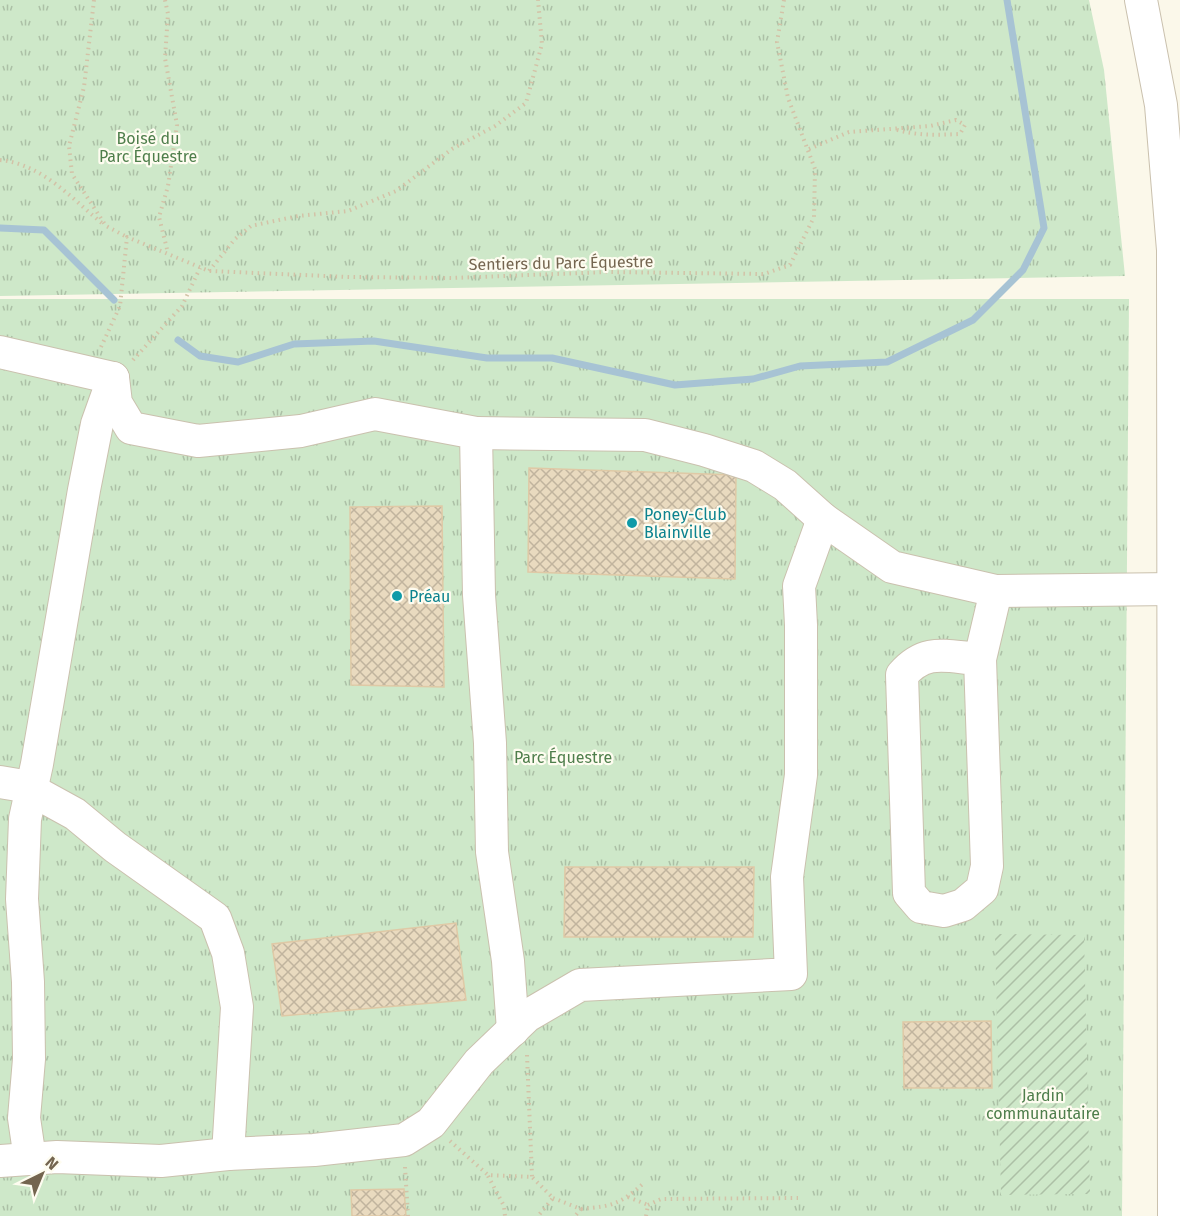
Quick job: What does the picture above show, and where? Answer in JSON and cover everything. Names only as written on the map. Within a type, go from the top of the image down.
[{"type":"street","points":[[1141,0],[1161,105],[1171,212],[1174,291],[1174,1216]]},
{"type":"street","points":[[0,352],[107,377]]},
{"type":"street","points":[[107,377],[116,403],[131,428],[198,441],[302,431],[375,414],[476,433],[645,435],[754,466],[785,486],[823,519],[892,567],[996,591],[1175,589]]},
{"type":"street","points":[[107,377],[84,490],[25,819],[22,899],[28,982],[29,1059],[24,1118],[15,1160],[57,1157],[161,1161],[228,1154],[314,1150],[404,1140],[431,1123],[479,1062],[526,1019],[580,985],[791,974],[787,877],[801,776],[801,625],[798,586],[823,519]]},
{"type":"street","points":[[476,433],[479,595],[490,743],[492,852],[508,961],[526,1019]]},
{"type":"street","points":[[980,659],[926,656],[912,664],[902,675],[909,893],[921,907],[944,911],[963,905],[982,889],[987,866],[980,659],[996,591]]},
{"type":"street","points":[[0,783],[24,786],[75,814],[115,847],[215,918],[228,953],[237,1007],[228,1154]]},
{"type":"path","name":"Sentiers du Parc Équestre","points":[[94,0],[84,87],[69,146],[72,174],[106,226]]},
{"type":"path","points":[[165,0],[168,14],[165,58],[177,125],[168,186],[159,217],[168,254]]},
{"type":"path","points":[[209,271],[235,239],[251,226],[298,216],[348,211],[396,191],[452,149],[495,126],[526,103],[542,44],[538,0]]},
{"type":"path","name":"Sentiers du Parc Équestre","points":[[0,160],[18,162],[36,170],[106,226],[209,271],[452,278],[607,272],[764,274],[790,265],[814,217],[815,169],[809,148],[788,98],[777,42],[783,0]]},
{"type":"path","points":[[809,148],[849,132],[894,129],[956,120],[965,125],[960,134],[915,136],[894,129]]},
{"type":"path","points":[[127,237],[120,306],[102,344],[107,377],[145,348],[182,306],[200,268]]},
{"type":"path","points":[[526,1019],[532,1177]]},
{"type":"path","points":[[431,1123],[488,1175],[504,1206],[505,1216]]},
{"type":"path","points":[[404,1140],[408,1216]]},
{"type":"path","points":[[488,1175],[532,1177],[553,1198],[581,1209],[612,1206],[628,1197],[645,1182]]},
{"type":"path","points":[[628,1197],[648,1205],[661,1199],[798,1198]]},
{"type":"path","points":[[538,1216],[553,1198]]},
{"type":"path","points":[[646,1216],[648,1205]]},
{"type":"path","points":[[575,1216],[581,1209]]},
{"type":"green space","name":"Boisé du Parc Équestre","points":[[0,0],[1089,0],[1104,70],[1125,276],[0,296]]},
{"type":"green space","name":"Parc Équestre","points":[[0,299],[1129,299],[1122,1216],[0,1216]]},
{"type":"green space","name":"Jardin communautaire","points":[[995,934],[1084,935],[1090,1194],[1001,1195]]},
{"type":"building","name":"Poney-Club Blainville","points":[[529,468],[736,475],[735,579],[528,572]]},
{"type":"building","name":"Préau","points":[[442,506],[444,687],[351,685],[350,507]]},
{"type":"building","points":[[565,867],[754,867],[753,937],[564,937]]},
{"type":"building","points":[[456,923],[466,1000],[282,1016],[272,944]]},
{"type":"building","points":[[991,1021],[992,1088],[904,1088],[903,1022]]},
{"type":"building","points":[[404,1189],[406,1216],[352,1216],[351,1190]]},
{"type":"waterway","points":[[178,340],[200,356],[238,362],[294,344],[374,341],[487,358],[552,358],[675,385],[753,379],[800,366],[887,362],[973,320],[1023,270],[1044,228],[1007,0]]},
{"type":"waterway","points":[[0,228],[44,230],[114,300]]},
{"type":"place","name":"Poney-Club Blainville","points":[[632,523]]},
{"type":"place","name":"Préau","points":[[397,596]]}]
